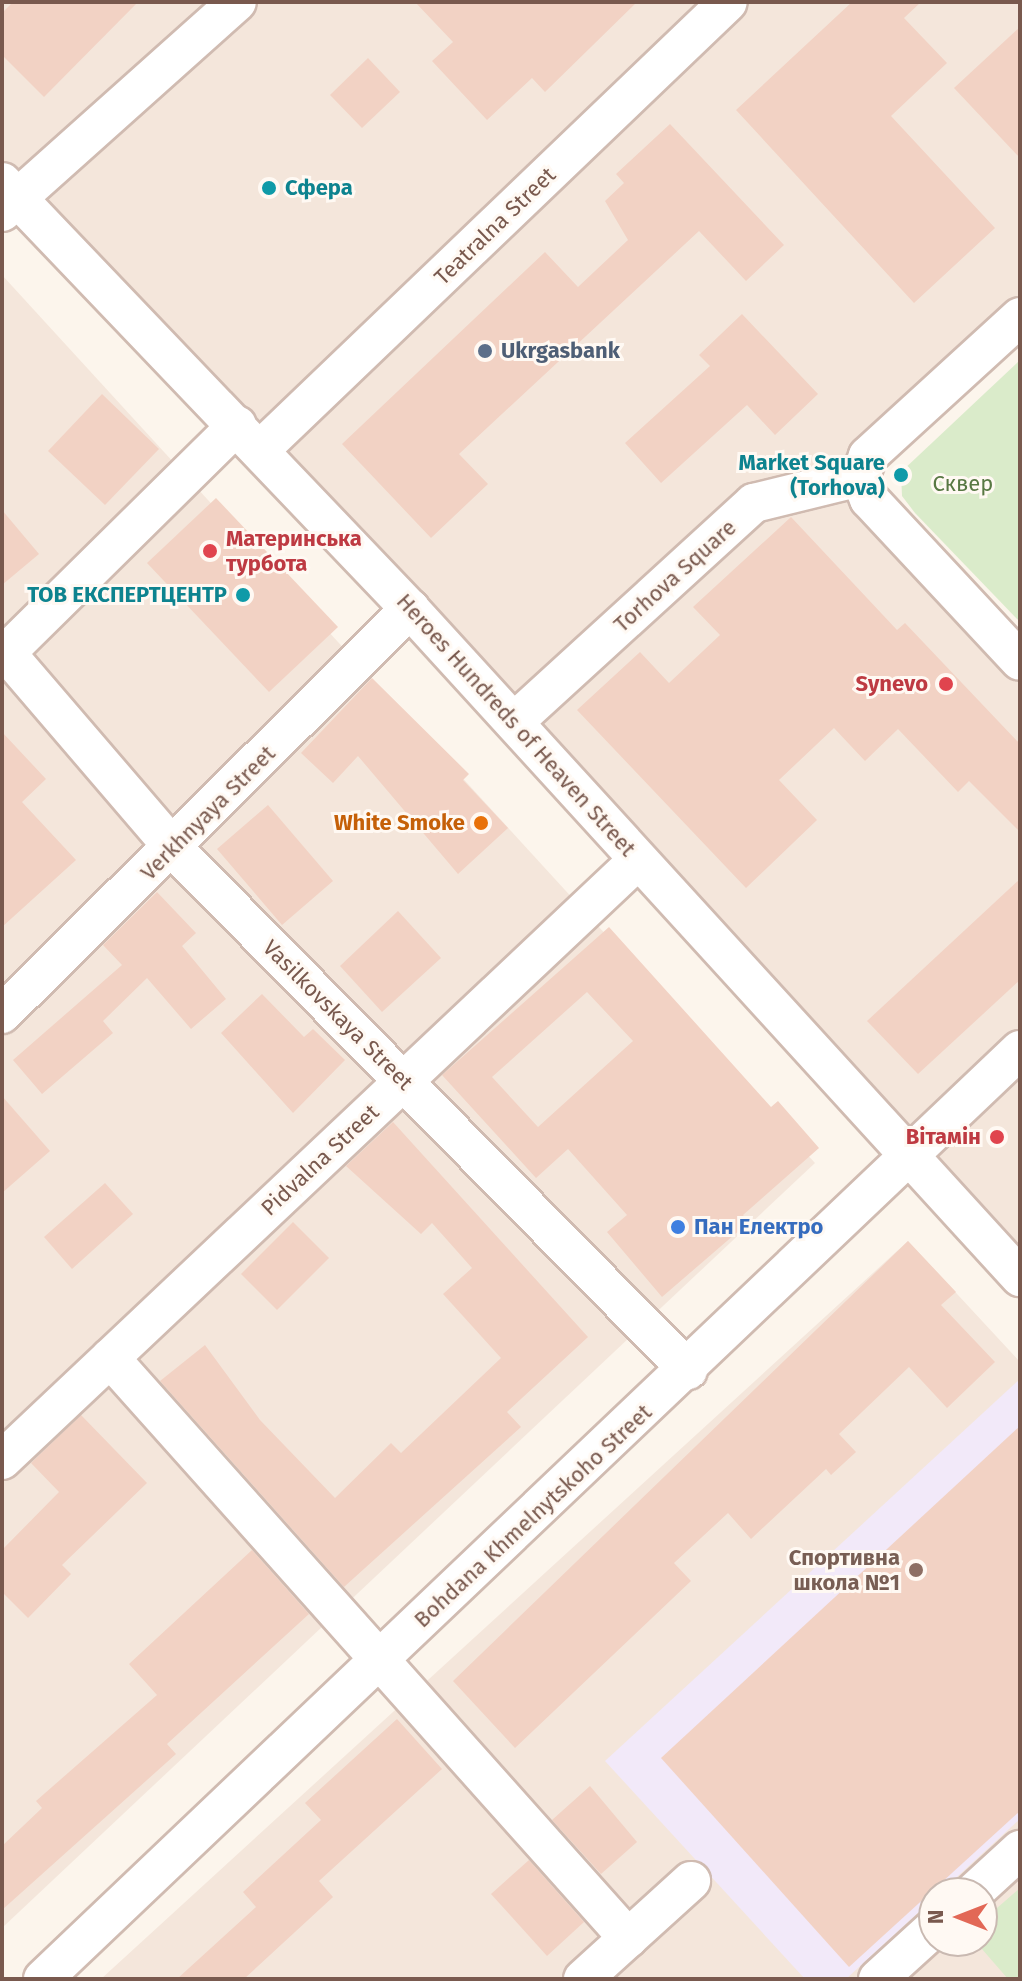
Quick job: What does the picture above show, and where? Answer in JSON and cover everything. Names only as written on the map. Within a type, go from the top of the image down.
[{"type":"street","points":[[8,197],[237,2]]},
{"type":"street","name":"Teatralna Street","points":[[5,650],[249,437],[728,2]]},
{"type":"street","name":"Heroes Hundreds of Heaven Street","points":[[8,197],[249,437],[514,722],[1020,1277]]},
{"type":"street","points":[[1020,317],[868,456],[860,477],[869,499],[1020,661]]},
{"type":"street","name":"Torhova Square","points":[[514,722],[754,503],[860,477]]},
{"type":"street","name":"Verkhnyaya Street","points":[[2,1014],[174,849],[410,609]]},
{"type":"street","name":"Vasilkovskaya Street","points":[[5,650],[174,849],[688,1370]]},
{"type":"street","name":"Pidvalna Street","points":[[2,1460],[638,860]]},
{"type":"street","name":"Bohdana Khmelnytskoho Street","points":[[43,1979],[688,1370],[1020,1050]]},
{"type":"street","points":[[110,1358],[628,1938]]},
{"type":"street","points":[[990,1877],[1020,1850]]},
{"type":"street","points":[[583,1979],[691,1881]]},
{"type":"street","points":[[878,1979],[918,1943]]},
{"type":"shaded area","points":[[2,2],[1020,2],[1020,316],[847,476],[1020,660],[1020,1270],[2,182]]},
{"type":"shaded area","points":[[2,275],[815,1163],[2,1928]]},
{"type":"shaded area","points":[[908,1241],[1020,1362],[1020,1979],[101,1979]]},
{"type":"shaded area","name":"Спортивна школа №1","points":[[1020,1379],[1020,1819],[957,1877],[918,1877],[918,1913],[846,1979],[805,1979],[605,1761]]},
{"type":"green space","name":"Сквер","points":[[1020,360],[1020,622],[915,513],[902,496],[901,472]]},
{"type":"green space","points":[[1020,1888],[1020,1979],[1008,1979],[989,1957],[998,1957],[998,1907]]},
{"type":"building","points":[[13,2],[138,2],[44,97],[2,55],[2,13]]},
{"type":"building","points":[[415,2],[637,2],[545,92],[532,78],[487,120],[432,61],[453,42]]},
{"type":"building","points":[[852,2],[921,2],[904,18],[947,63],[891,116],[995,228],[914,303],[736,110]]},
{"type":"building","points":[[1020,27],[1020,158],[954,88]]},
{"type":"building","points":[[368,58],[400,92],[362,128],[330,95]]},
{"type":"building","points":[[670,124],[784,245],[746,281],[699,231],[459,454],[488,484],[431,538],[342,444],[545,252],[578,287],[628,240],[605,201],[624,183],[616,174]]},
{"type":"building","points":[[742,314],[818,394],[775,435],[747,405],[661,483],[625,443],[710,366],[699,355]]},
{"type":"building","points":[[102,394],[159,449],[105,505],[48,451]]},
{"type":"building","name":"ТОВ ЕКСПЕРТЦЕНТР","points":[[216,498],[338,627],[269,692],[147,563]]},
{"type":"building","points":[[2,510],[39,554],[2,585]]},
{"type":"building","points":[[791,517],[897,630],[905,623],[1020,744],[1020,832],[969,781],[958,792],[898,729],[865,761],[834,728],[779,780],[817,820],[746,888],[577,710],[640,652],[669,683],[720,635],[693,607]]},
{"type":"building","points":[[372,678],[469,774],[463,780],[508,828],[458,874],[358,756],[333,783],[301,753]]},
{"type":"building","points":[[2,732],[46,779],[22,802],[76,860],[2,927]]},
{"type":"building","points":[[268,805],[333,881],[282,925],[217,849]]},
{"type":"building","points":[[1020,879],[1020,980],[918,1074],[867,1021]]},
{"type":"building","points":[[157,892],[196,933],[182,946],[226,999],[191,1029],[147,978],[103,1021],[113,1033],[42,1094],[13,1060],[122,965],[103,945]]},
{"type":"building","points":[[398,911],[441,958],[382,1012],[340,966]]},
{"type":"building","points":[[609,927],[771,1107],[778,1101],[819,1148],[743,1215],[749,1222],[662,1297],[607,1232],[627,1215],[568,1149],[536,1178],[442,1075]],"holes":[[[587,992],[633,1041],[538,1127],[492,1077]]]},
{"type":"building","points":[[262,994],[304,1037],[313,1029],[345,1060],[293,1113],[221,1033]]},
{"type":"building","points":[[2,1096],[50,1151],[2,1193]]},
{"type":"building","points":[[393,1122],[588,1337],[507,1412],[521,1427],[344,1587],[160,1381],[205,1345],[260,1420],[335,1498],[391,1443],[401,1453],[501,1358],[443,1294],[472,1268],[432,1223],[421,1234],[346,1166]]},
{"type":"building","points":[[105,1183],[133,1214],[72,1269],[44,1237]]},
{"type":"building","points":[[293,1222],[329,1258],[277,1310],[241,1274]]},
{"type":"building","points":[[908,1241],[956,1292],[941,1305],[995,1362],[947,1408],[909,1367],[839,1434],[856,1452],[831,1475],[826,1469],[751,1539],[728,1513],[674,1563],[691,1581],[515,1748],[453,1681]]},
{"type":"building","points":[[81,1415],[147,1483],[62,1565],[71,1574],[28,1618],[2,1592],[2,1550],[59,1492],[31,1463]]},
{"type":"building","name":"Спортивна школа №1","points":[[1020,1426],[1020,1811],[948,1877],[918,1877],[918,1904],[849,1967],[661,1758]]},
{"type":"building","points":[[252,1550],[309,1614],[167,1744],[176,1754],[2,1910],[2,1846],[42,1808],[36,1801],[157,1695],[129,1664]]},
{"type":"building","points":[[397,1719],[442,1769],[319,1881],[333,1897],[244,1979],[177,1979],[256,1907],[243,1892],[321,1820],[305,1803]]},
{"type":"building","points":[[590,1786],[637,1842],[601,1874],[552,1820]]},
{"type":"building","points":[[529,1860],[584,1922],[547,1956],[491,1894]]},
{"type":"place","name":"Сфера","points":[[269,188]]},
{"type":"place","name":"Ukrgasbank","points":[[485,351]]},
{"type":"place","name":"Market Square (Torhova)","points":[[901,475]]},
{"type":"place","name":"Материнська турбота","points":[[210,551]]},
{"type":"place","name":"ТОВ ЕКСПЕРТЦЕНТР","points":[[243,595]]},
{"type":"place","name":"Synevo","points":[[946,684]]},
{"type":"place","name":"White Smoke","points":[[481,823]]},
{"type":"place","name":"Вітамін","points":[[997,1137]]},
{"type":"place","name":"Пан Електро","points":[[678,1227]]},
{"type":"place","name":"Спортивна школа №1","points":[[916,1570]]}]
